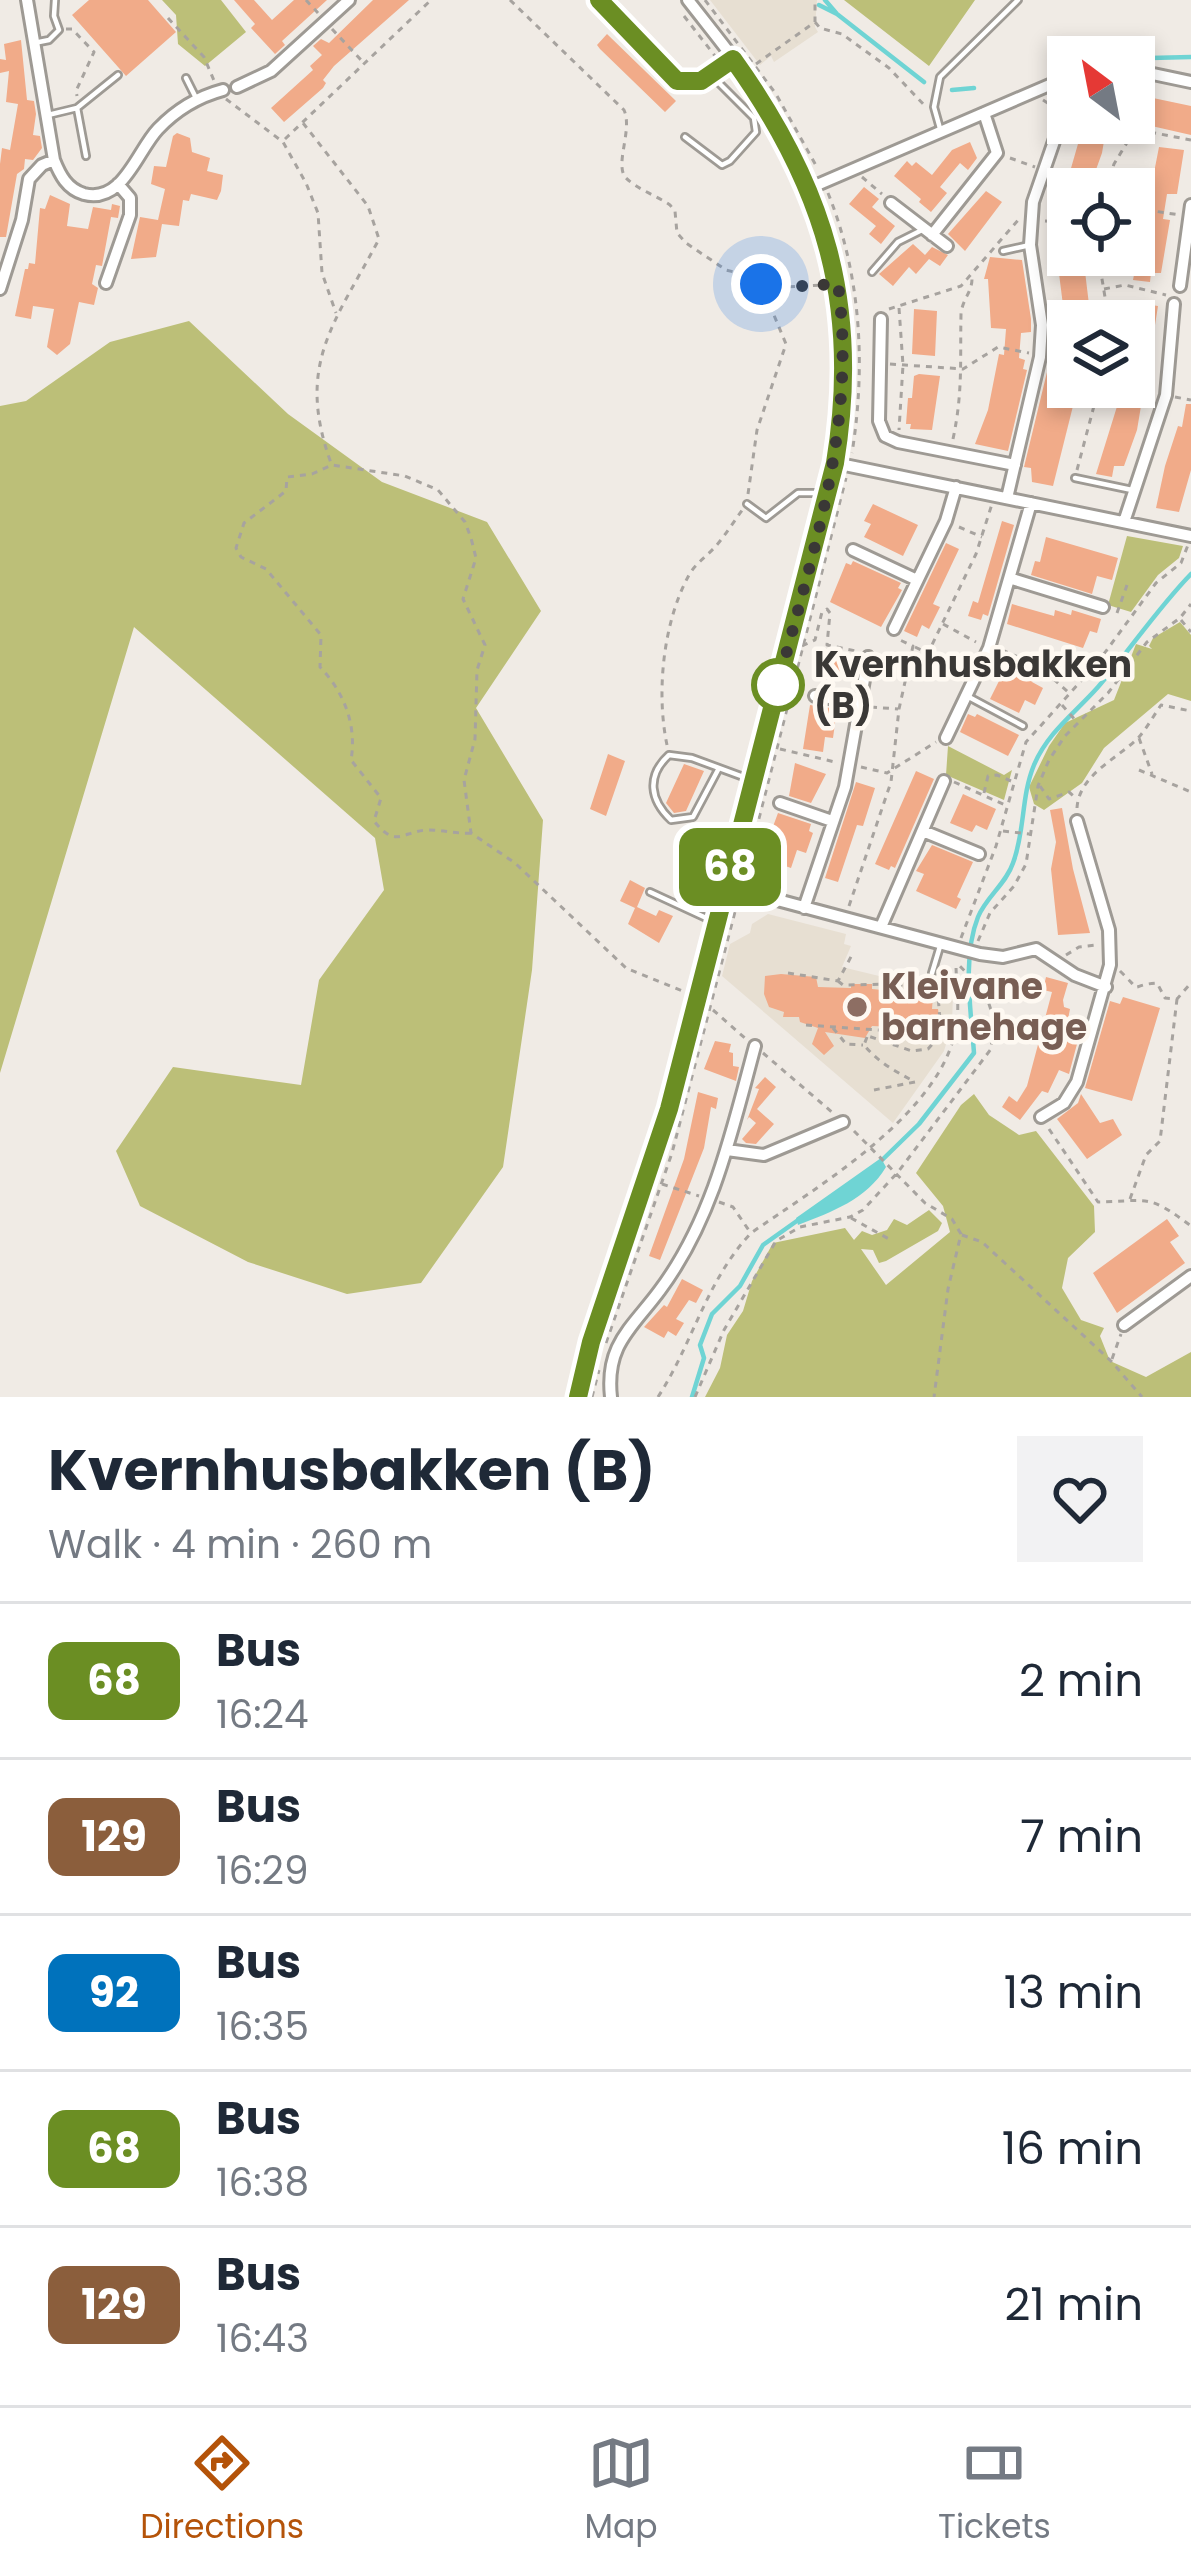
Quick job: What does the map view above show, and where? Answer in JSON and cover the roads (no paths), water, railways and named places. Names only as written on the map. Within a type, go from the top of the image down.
[{"type":"street","points":[[27,0],[54,160],[66,184],[82,193],[100,195],[118,184],[159,128],[196,98],[271,71],[349,0]]},
{"type":"street","points":[[599,0],[677,81],[694,83],[733,59]]},
{"type":"street","points":[[578,1397],[591,1342],[659,1148],[828,493],[845,374],[838,284],[810,188],[772,113],[688,0]]},
{"type":"street","points":[[1155,74],[1191,82]]},
{"type":"street","points":[[810,188],[1047,86]]},
{"type":"street","points":[[927,232],[998,153],[984,113]]},
{"type":"street","points":[[1007,498],[1040,357],[1042,325],[1027,217],[1054,144]]},
{"type":"street","points":[[0,290],[22,220],[29,178],[54,160]]},
{"type":"street","points":[[106,284],[130,215],[130,198],[118,184]]},
{"type":"street","points":[[891,203],[946,246]]},
{"type":"street","points":[[1124,522],[1163,405],[1190,211]]},
{"type":"street","points":[[883,315],[876,367],[879,421],[885,436],[1015,465]]},
{"type":"street","points":[[872,447],[885,436]]},
{"type":"street","points":[[835,463],[1124,522],[1190,540]]},
{"type":"street","points":[[892,632],[946,521],[956,487]]},
{"type":"street","points":[[946,738],[988,648],[1031,503]]},
{"type":"street","points":[[853,550],[916,580]]},
{"type":"street","points":[[1012,579],[1102,608]]},
{"type":"street","points":[[804,908],[850,766],[868,655]]},
{"type":"street","points":[[815,696],[859,704]]},
{"type":"street","points":[[881,927],[944,781]]},
{"type":"street","points":[[780,803],[832,821]]},
{"type":"street","points":[[1041,1118],[1064,1102],[1077,1082],[1110,965],[1108,931],[1077,821]]},
{"type":"street","points":[[923,831],[979,854]]},
{"type":"street","points":[[725,886],[994,956],[1036,949],[1075,975],[1106,987]]},
{"type":"street","points":[[611,1397],[610,1381],[623,1334],[664,1284],[711,1200],[755,1046]]},
{"type":"street","points":[[727,1150],[764,1155],[843,1122]]},
{"type":"street","points":[[1124,1325],[1191,1276]]},
{"type":"lane","points":[[34,43],[49,40],[58,30],[55,0]]},
{"type":"lane","points":[[941,131],[934,106],[940,77],[1018,0]]},
{"type":"lane","points":[[686,137],[722,165],[756,132],[754,118],[711,75]]},
{"type":"lane","points":[[48,115],[79,107],[118,76]]},
{"type":"lane","points":[[186,78],[196,98]]},
{"type":"lane","points":[[79,107],[86,156]]},
{"type":"lane","points":[[872,272],[898,242],[927,232]]},
{"type":"lane","points":[[1003,251],[1030,245]]},
{"type":"lane","points":[[1075,478],[1132,490]]},
{"type":"lane","points":[[747,504],[766,518],[798,494],[828,493]]},
{"type":"lane","points":[[967,696],[1023,726]]},
{"type":"lane","points":[[719,768],[696,814],[671,820],[659,808],[652,787],[656,770],[669,755],[692,758],[719,768],[752,781]]},
{"type":"lane","points":[[650,892],[717,923]]},
{"type":"lane","points":[[932,973],[940,943]]},
{"type":"water","points":[[881,1158],[886,1167],[869,1188],[798,1225],[796,1218]]},
{"type":"waterway","points":[[825,0],[924,82]]},
{"type":"waterway","points":[[819,5],[837,14]]},
{"type":"waterway","points":[[1155,58],[1191,57]]},
{"type":"waterway","points":[[952,90],[974,88]]},
{"type":"waterway","points":[[879,1163],[919,1124],[974,1053],[969,984],[973,933],[1013,863],[1030,777],[1040,753],[1191,574]]},
{"type":"waterway","points":[[692,1397],[704,1358],[700,1345],[712,1314],[740,1286],[763,1245],[801,1218]]},
{"type":"place","name":"Kvernhusbakken (B)","points":[[778,685]]},
{"type":"place","name":"Kleivane barnehage","points":[[857,1007]]}]
